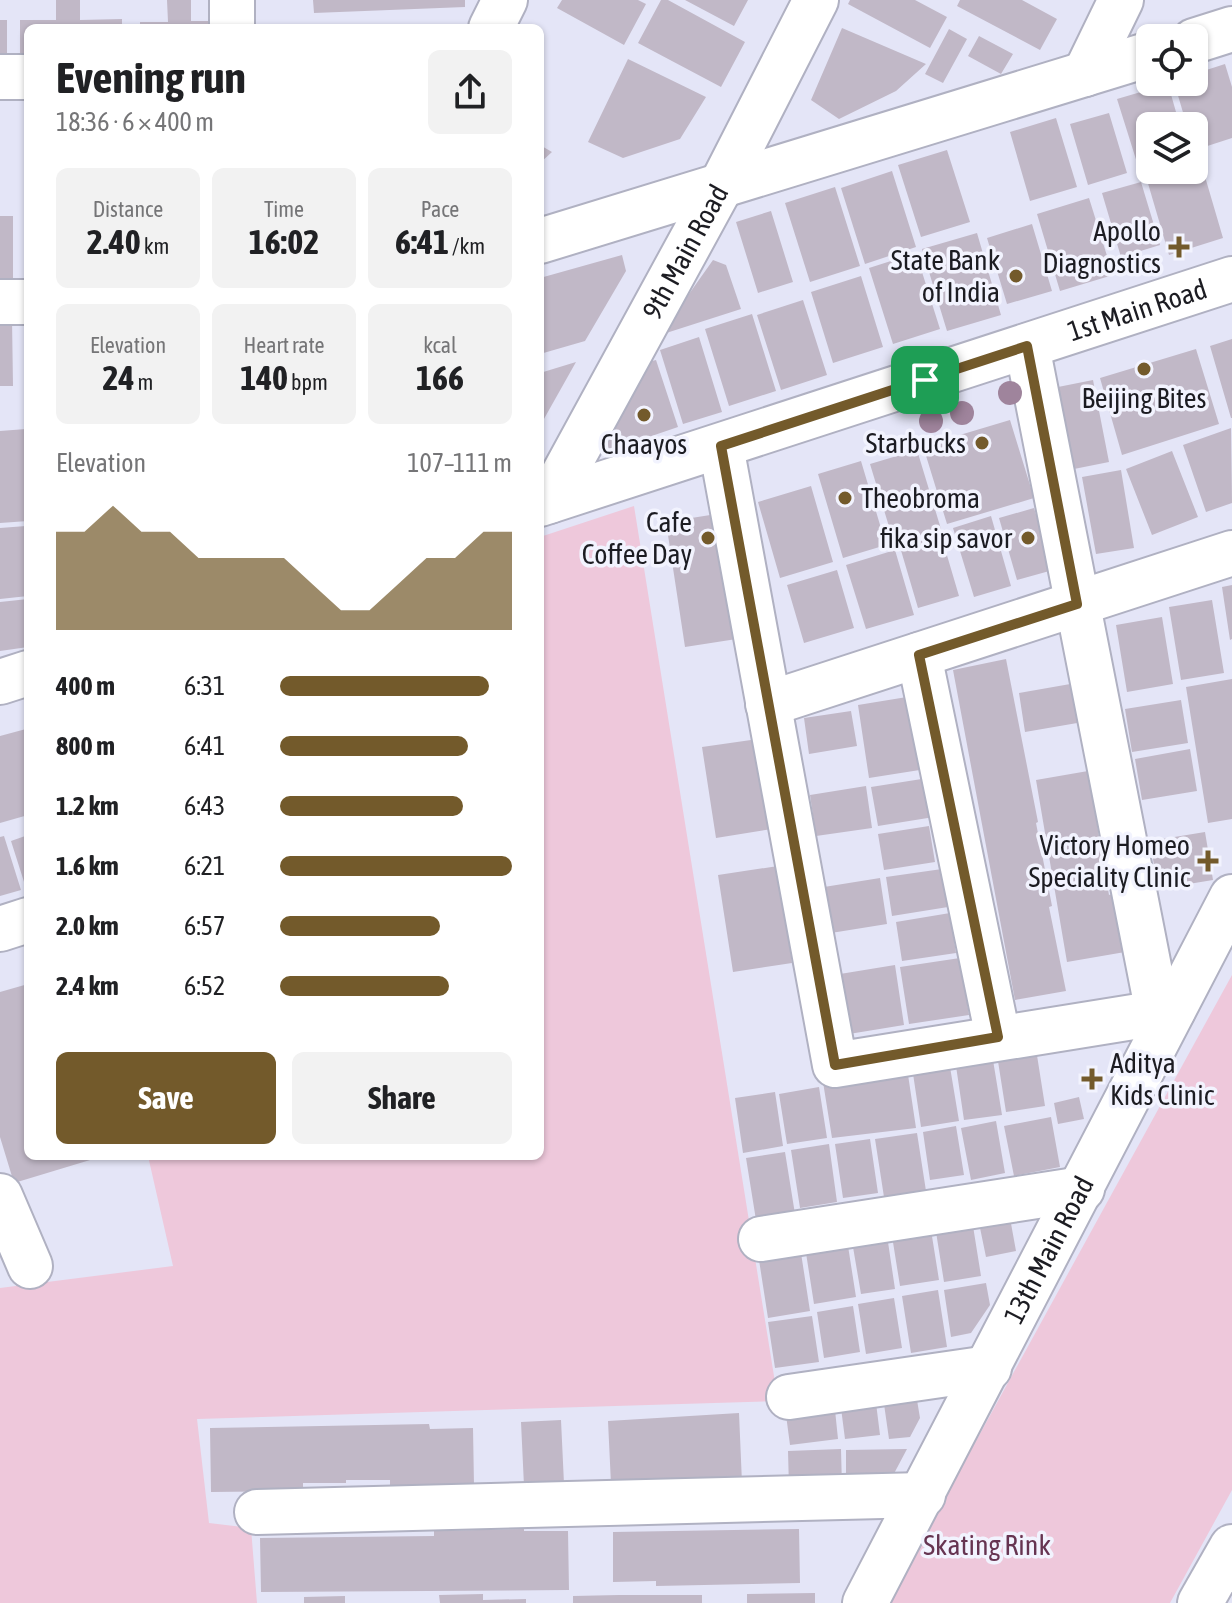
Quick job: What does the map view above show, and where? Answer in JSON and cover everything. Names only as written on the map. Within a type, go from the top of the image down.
[{"type":"street","points":[[232,0],[232,24]]},
{"type":"street","points":[[493,24],[505,0]]},
{"type":"street","name":"9th Main Road","points":[[545,503],[721,186],[816,0]]},
{"type":"street","points":[[1085,74],[1121,0]]},
{"type":"street","points":[[1208,37],[1232,29]]},
{"type":"street","points":[[544,240],[1136,58]]},
{"type":"street","points":[[0,77],[24,77]]},
{"type":"street","name":"1st Main Road","points":[[545,503],[1232,279]]},
{"type":"street","points":[[0,302],[24,302]]},
{"type":"street","points":[[721,446],[835,1065],[1165,1011],[1077,604],[1027,346]]},
{"type":"street","points":[[768,704],[1232,553]]},
{"type":"street","points":[[919,655],[998,1037]]},
{"type":"street","points":[[0,682],[24,674]]},
{"type":"street","name":"13th Main Road","points":[[865,1603],[1082,1189],[1165,1011],[1232,897]]},
{"type":"street","points":[[0,929],[24,921]]},
{"type":"street","points":[[761,1239],[1082,1189]]},
{"type":"street","points":[[0,1196],[30,1266]]},
{"type":"street","points":[[789,1397],[989,1368]]},
{"type":"street","points":[[257,1512],[923,1495]]},
{"type":"street","points":[[1200,1603],[1232,1547]]},
{"type":"green space","points":[[634,506],[778,1401],[197,1419],[209,1523],[251,1528],[257,1603],[0,1603],[0,1288],[173,1266],[149,1160],[544,1160],[544,536]]},
{"type":"green space","name":"Skating Rink","points":[[1232,975],[1232,1490],[1170,1603],[887,1603]]},
{"type":"building","points":[[56,0],[80,0],[80,20],[122,19],[122,24],[24,24],[24,64],[20,64],[20,20],[56,20]]},
{"type":"building","points":[[167,0],[191,0],[191,21],[213,21],[213,24],[140,24],[168,22]]},
{"type":"building","points":[[313,0],[465,0],[465,7],[314,13]]},
{"type":"building","points":[[562,0],[638,0],[646,4],[624,45],[557,8]]},
{"type":"building","points":[[661,0],[668,0],[745,42],[721,87],[638,43]]},
{"type":"building","points":[[685,0],[748,0],[734,26]]},
{"type":"building","points":[[850,0],[915,0],[947,17],[930,48],[848,4]]},
{"type":"building","points":[[960,0],[1022,0],[1057,19],[1040,50],[957,6]]},
{"type":"building","points":[[0,20],[7,20],[7,65],[0,65]]},
{"type":"building","points":[[842,28],[926,64],[896,91],[839,119],[811,100]]},
{"type":"building","points":[[949,29],[967,39],[943,83],[925,74]]},
{"type":"building","points":[[979,36],[1013,54],[1001,74],[968,56]]},
{"type":"building","points":[[628,59],[706,97],[680,139],[623,158],[588,142]]},
{"type":"building","points":[[1225,64],[1232,87],[1232,138],[1208,146],[1208,112],[1183,112],[1178,96],[1208,96],[1208,69]]},
{"type":"building","points":[[1136,93],[1136,96],[1171,96],[1176,112],[1136,112],[1136,159],[1117,99]]},
{"type":"building","points":[[1109,113],[1127,173],[1088,185],[1070,124]]},
{"type":"building","points":[[1056,118],[1077,187],[1030,201],[1010,132]]},
{"type":"building","points":[[544,147],[552,152],[544,159]]},
{"type":"building","points":[[947,150],[970,222],[921,237],[898,165]]},
{"type":"building","points":[[892,171],[916,247],[865,264],[841,188]]},
{"type":"building","points":[[1142,184],[1160,245],[1121,257],[1102,193]]},
{"type":"building","points":[[1148,184],[1207,184],[1223,238],[1169,255]]},
{"type":"building","points":[[835,187],[860,266],[810,282],[785,203]]},
{"type":"building","points":[[1089,198],[1113,275],[1060,291],[1037,214]]},
{"type":"building","points":[[771,211],[793,282],[758,293],[736,222]]},
{"type":"building","points":[[0,216],[13,216],[13,287],[0,287]]},
{"type":"building","points":[[1032,224],[1052,291],[1007,304],[987,238]]},
{"type":"building","points":[[977,233],[1001,315],[947,331],[922,249]]},
{"type":"building","points":[[916,253],[940,329],[893,344],[869,268]]},
{"type":"building","points":[[622,255],[626,271],[585,341],[544,353],[544,277]]},
{"type":"building","points":[[713,260],[726,265],[741,309],[660,335]]},
{"type":"building","points":[[861,276],[883,347],[833,363],[811,292]]},
{"type":"building","points":[[803,300],[827,375],[781,390],[757,315]]},
{"type":"building","points":[[752,314],[776,391],[729,406],[705,329]]},
{"type":"building","points":[[0,319],[12,319],[13,386],[0,386]]},
{"type":"building","points":[[699,337],[722,412],[683,424],[660,350]]},
{"type":"building","points":[[1232,339],[1232,418],[1231,418],[1210,346]]},
{"type":"building","points":[[1196,349],[1219,424],[1122,455],[1100,378]]},
{"type":"building","points":[[656,360],[678,427],[590,457],[640,364]]},
{"type":"building","points":[[576,362],[544,419],[544,372]]},
{"type":"building","points":[[1093,380],[1109,462],[1074,469],[1058,387]]},
{"type":"building","points":[[1010,420],[1034,498],[947,524],[923,446]]},
{"type":"building","points":[[1231,428],[1232,503],[1206,512],[1183,445]]},
{"type":"building","points":[[24,429],[24,521],[0,523],[0,431]]},
{"type":"building","points":[[917,450],[941,529],[894,543],[870,464]]},
{"type":"building","points":[[1172,451],[1198,517],[1152,535],[1126,469]]},
{"type":"building","points":[[861,461],[886,545],[843,558],[818,474]]},
{"type":"building","points":[[1121,470],[1134,548],[1096,554],[1082,477]]},
{"type":"building","points":[[811,486],[833,562],[780,578],[758,502]]},
{"type":"building","points":[[1034,508],[1053,570],[1017,580],[999,518]]},
{"type":"building","points":[[723,513],[743,638],[685,647],[666,522]]},
{"type":"building","points":[[991,516],[1011,586],[974,597],[953,528]]},
{"type":"building","points":[[24,526],[24,596],[0,599],[0,528]]},
{"type":"building","points":[[941,535],[959,596],[918,608],[900,547]]},
{"type":"building","points":[[895,550],[914,615],[866,629],[846,565]]},
{"type":"building","points":[[837,570],[854,628],[804,643],[787,585]]},
{"type":"building","points":[[1232,585],[1232,639],[1230,640],[1222,587]]},
{"type":"building","points":[[24,599],[24,648],[0,651],[0,602]]},
{"type":"building","points":[[1212,600],[1224,673],[1181,680],[1169,607]]},
{"type":"building","points":[[1162,617],[1173,684],[1127,692],[1116,625]]},
{"type":"building","points":[[1006,659],[1038,822],[1052,906],[1049,907],[1066,991],[1015,1000],[953,670]]},
{"type":"building","points":[[1232,679],[1232,819],[1208,823],[1186,687]]},
{"type":"building","points":[[1076,683],[1083,722],[1025,732],[1019,693]]},
{"type":"building","points":[[913,696],[926,769],[869,778],[858,705]]},
{"type":"building","points":[[1181,700],[1188,743],[1132,752],[1125,709]]},
{"type":"building","points":[[851,711],[857,746],[809,754],[804,718]]},
{"type":"building","points":[[24,730],[24,816],[0,823],[0,736]]},
{"type":"building","points":[[758,739],[772,829],[716,838],[702,747]]},
{"type":"building","points":[[1190,749],[1197,791],[1142,800],[1135,759]]},
{"type":"building","points":[[1088,771],[1109,895],[1115,893],[1125,952],[1067,962],[1036,780]]},
{"type":"building","points":[[928,778],[934,817],[878,826],[871,787]]},
{"type":"building","points":[[866,786],[872,828],[816,836],[810,795]]},
{"type":"building","points":[[929,826],[935,862],[884,870],[878,834]]},
{"type":"building","points":[[1205,832],[1213,880],[1158,889],[1150,841]]},
{"type":"building","points":[[4,836],[21,890],[0,896],[0,837]]},
{"type":"building","points":[[24,836],[24,882],[11,841]]},
{"type":"building","points":[[778,866],[792,963],[733,972],[718,875]]},
{"type":"building","points":[[942,869],[948,907],[892,916],[886,877]]},
{"type":"building","points":[[880,878],[887,924],[831,933],[824,887]]},
{"type":"building","points":[[950,913],[956,953],[902,961],[896,922]]},
{"type":"building","points":[[960,958],[969,1015],[909,1024],[900,967]]},
{"type":"building","points":[[895,965],[904,1025],[849,1034],[840,974]]},
{"type":"building","points":[[24,985],[24,1160],[90,1160],[14,1183],[0,1137],[0,992]]},
{"type":"building","points":[[1036,1049],[1045,1106],[1006,1112],[997,1055]]},
{"type":"building","points":[[993,1060],[1002,1115],[964,1120],[956,1066]]},
{"type":"building","points":[[949,1061],[959,1121],[921,1127],[912,1067]]},
{"type":"building","points":[[907,1068],[916,1128],[832,1138],[823,1082]]},
{"type":"building","points":[[819,1087],[827,1138],[787,1144],[779,1094]]},
{"type":"building","points":[[775,1092],[783,1146],[743,1153],[735,1098]]},
{"type":"building","points":[[1079,1097],[1084,1119],[1058,1124],[1054,1103]]},
{"type":"building","points":[[1051,1117],[1060,1167],[1014,1176],[1004,1126]]},
{"type":"building","points":[[996,1121],[1005,1173],[971,1180],[961,1128]]},
{"type":"building","points":[[956,1126],[964,1175],[930,1180],[923,1132]]},
{"type":"building","points":[[917,1133],[926,1191],[884,1197],[875,1139]]},
{"type":"building","points":[[870,1139],[878,1193],[843,1198],[835,1144]]},
{"type":"building","points":[[829,1144],[837,1202],[800,1208],[791,1150]]},
{"type":"building","points":[[785,1152],[795,1214],[756,1220],[746,1158]]},
{"type":"building","points":[[1010,1218],[1016,1251],[986,1257],[979,1223]]},
{"type":"building","points":[[973,1226],[981,1276],[944,1282],[936,1232]]},
{"type":"building","points":[[931,1230],[939,1280],[900,1286],[892,1236]]},
{"type":"building","points":[[888,1242],[895,1289],[861,1294],[853,1247]]},
{"type":"building","points":[[848,1246],[856,1297],[814,1304],[806,1253]]},
{"type":"building","points":[[801,1253],[810,1311],[768,1318],[759,1260]]},
{"type":"building","points":[[986,1283],[990,1305],[971,1333],[951,1337],[944,1290]]},
{"type":"building","points":[[938,1290],[947,1347],[911,1353],[902,1296]]},
{"type":"building","points":[[894,1298],[902,1348],[866,1354],[858,1304]]},
{"type":"building","points":[[853,1306],[860,1352],[824,1358],[817,1312]]},
{"type":"building","points":[[812,1316],[819,1362],[775,1368],[768,1322]]},
{"type":"building","points":[[917,1400],[920,1418],[910,1437],[889,1439],[884,1404]]},
{"type":"building","points":[[876,1403],[880,1435],[845,1439],[841,1408]]},
{"type":"building","points":[[835,1410],[838,1439],[790,1445],[786,1415]]},
{"type":"building","points":[[739,1413],[742,1483],[611,1484],[608,1421]]},
{"type":"building","points":[[561,1420],[564,1484],[524,1486],[521,1422]]},
{"type":"building","points":[[429,1424],[430,1429],[473,1428],[474,1486],[390,1487],[390,1480],[346,1480],[346,1483],[303,1483],[303,1491],[211,1492],[210,1428]]},
{"type":"building","points":[[841,1449],[842,1487],[789,1488],[788,1451]]},
{"type":"building","points":[[907,1449],[889,1483],[846,1483],[846,1450]]},
{"type":"building","points":[[799,1529],[800,1583],[656,1586],[656,1581],[613,1582],[613,1532]]},
{"type":"building","points":[[434,1531],[568,1531],[569,1590],[261,1592],[260,1538],[434,1536]]},
{"type":"building","points":[[815,1593],[815,1603],[747,1603],[747,1594]]},
{"type":"building","points":[[483,1594],[483,1600],[526,1599],[526,1603],[440,1603],[439,1595]]},
{"type":"building","points":[[702,1595],[702,1603],[573,1603],[573,1596]]},
{"type":"building","points":[[345,1596],[345,1603],[304,1603],[304,1597]]},
{"type":"place","name":"Apollo Diagnostics","points":[[1179,247]]},
{"type":"place","name":"State Bank of India","points":[[1016,276]]},
{"type":"place","name":"Beijing Bites","points":[[1144,369]]},
{"type":"place","name":"Chaayos","points":[[644,415]]},
{"type":"place","name":"Starbucks","points":[[982,443]]},
{"type":"place","name":"Theobroma","points":[[845,498]]},
{"type":"place","name":"Cafe Coffee Day","points":[[708,538]]},
{"type":"place","name":"fika sip savor","points":[[1028,538]]},
{"type":"place","name":"Victory Homeo Speciality Clinic","points":[[1208,861]]},
{"type":"place","name":"Aditya Kids Clinic","points":[[1092,1079]]},
{"type":"route","points":[[1027,346],[1077,604],[919,655],[998,1037],[835,1065],[721,446],[925,380],[1027,346]]}]
